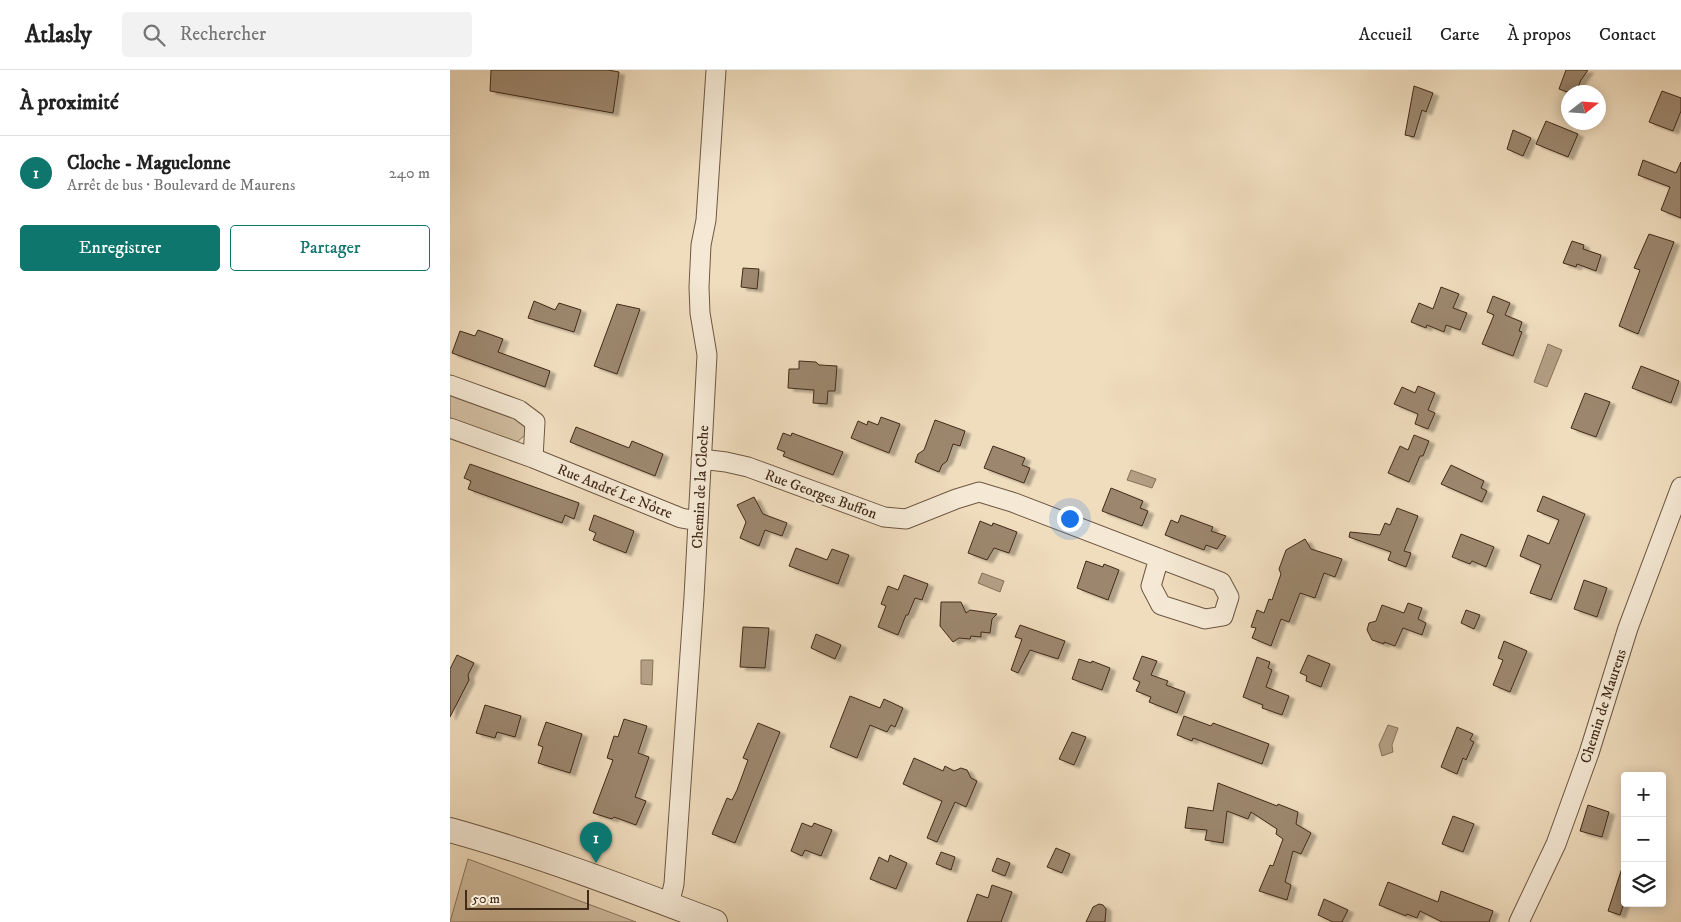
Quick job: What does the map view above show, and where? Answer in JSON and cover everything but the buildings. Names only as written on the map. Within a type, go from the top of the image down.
[{"type":"street","name":"Chemin de la Cloche","points":[[670,905],[674,892],[698,521],[707,355],[700,313],[699,287],[701,245],[706,220],[716,70]]},
{"type":"street","points":[[450,385],[519,410],[535,422],[533,458]]},
{"type":"street","name":"Rue André Le Nôtre","points":[[450,428],[533,458],[681,518],[698,521]]},
{"type":"street","name":"Rue Georges Buffon","points":[[701,459],[748,467],[884,517],[906,519],[956,499],[980,492],[1012,502],[1159,558],[1221,582],[1229,597],[1223,616],[1206,619],[1161,605],[1151,586],[1159,558]]},
{"type":"street","name":"Chemin de Maurens","points":[[1520,922],[1556,844],[1589,752],[1628,628],[1681,487]]},
{"type":"street","points":[[450,830],[590,875],[715,922]]},
{"type":"shaded area","points":[[1548,344],[1562,350],[1547,387],[1534,382]]},
{"type":"shaded area","points":[[450,393],[518,419],[526,427],[525,435],[517,442],[450,421]]},
{"type":"shaded area","points":[[1131,470],[1156,479],[1152,488],[1127,480]]},
{"type":"shaded area","points":[[982,573],[1004,581],[1000,592],[978,583]]},
{"type":"shaded area","points":[[641,660],[653,660],[652,685],[641,684]]},
{"type":"shaded area","points":[[1388,725],[1398,728],[1392,745],[1393,752],[1382,756],[1379,745]]},
{"type":"shaded area","points":[[468,859],[636,922],[450,922]]},
{"type":"place","name":"Cloche - Maguelonne","points":[[596,863]]}]
